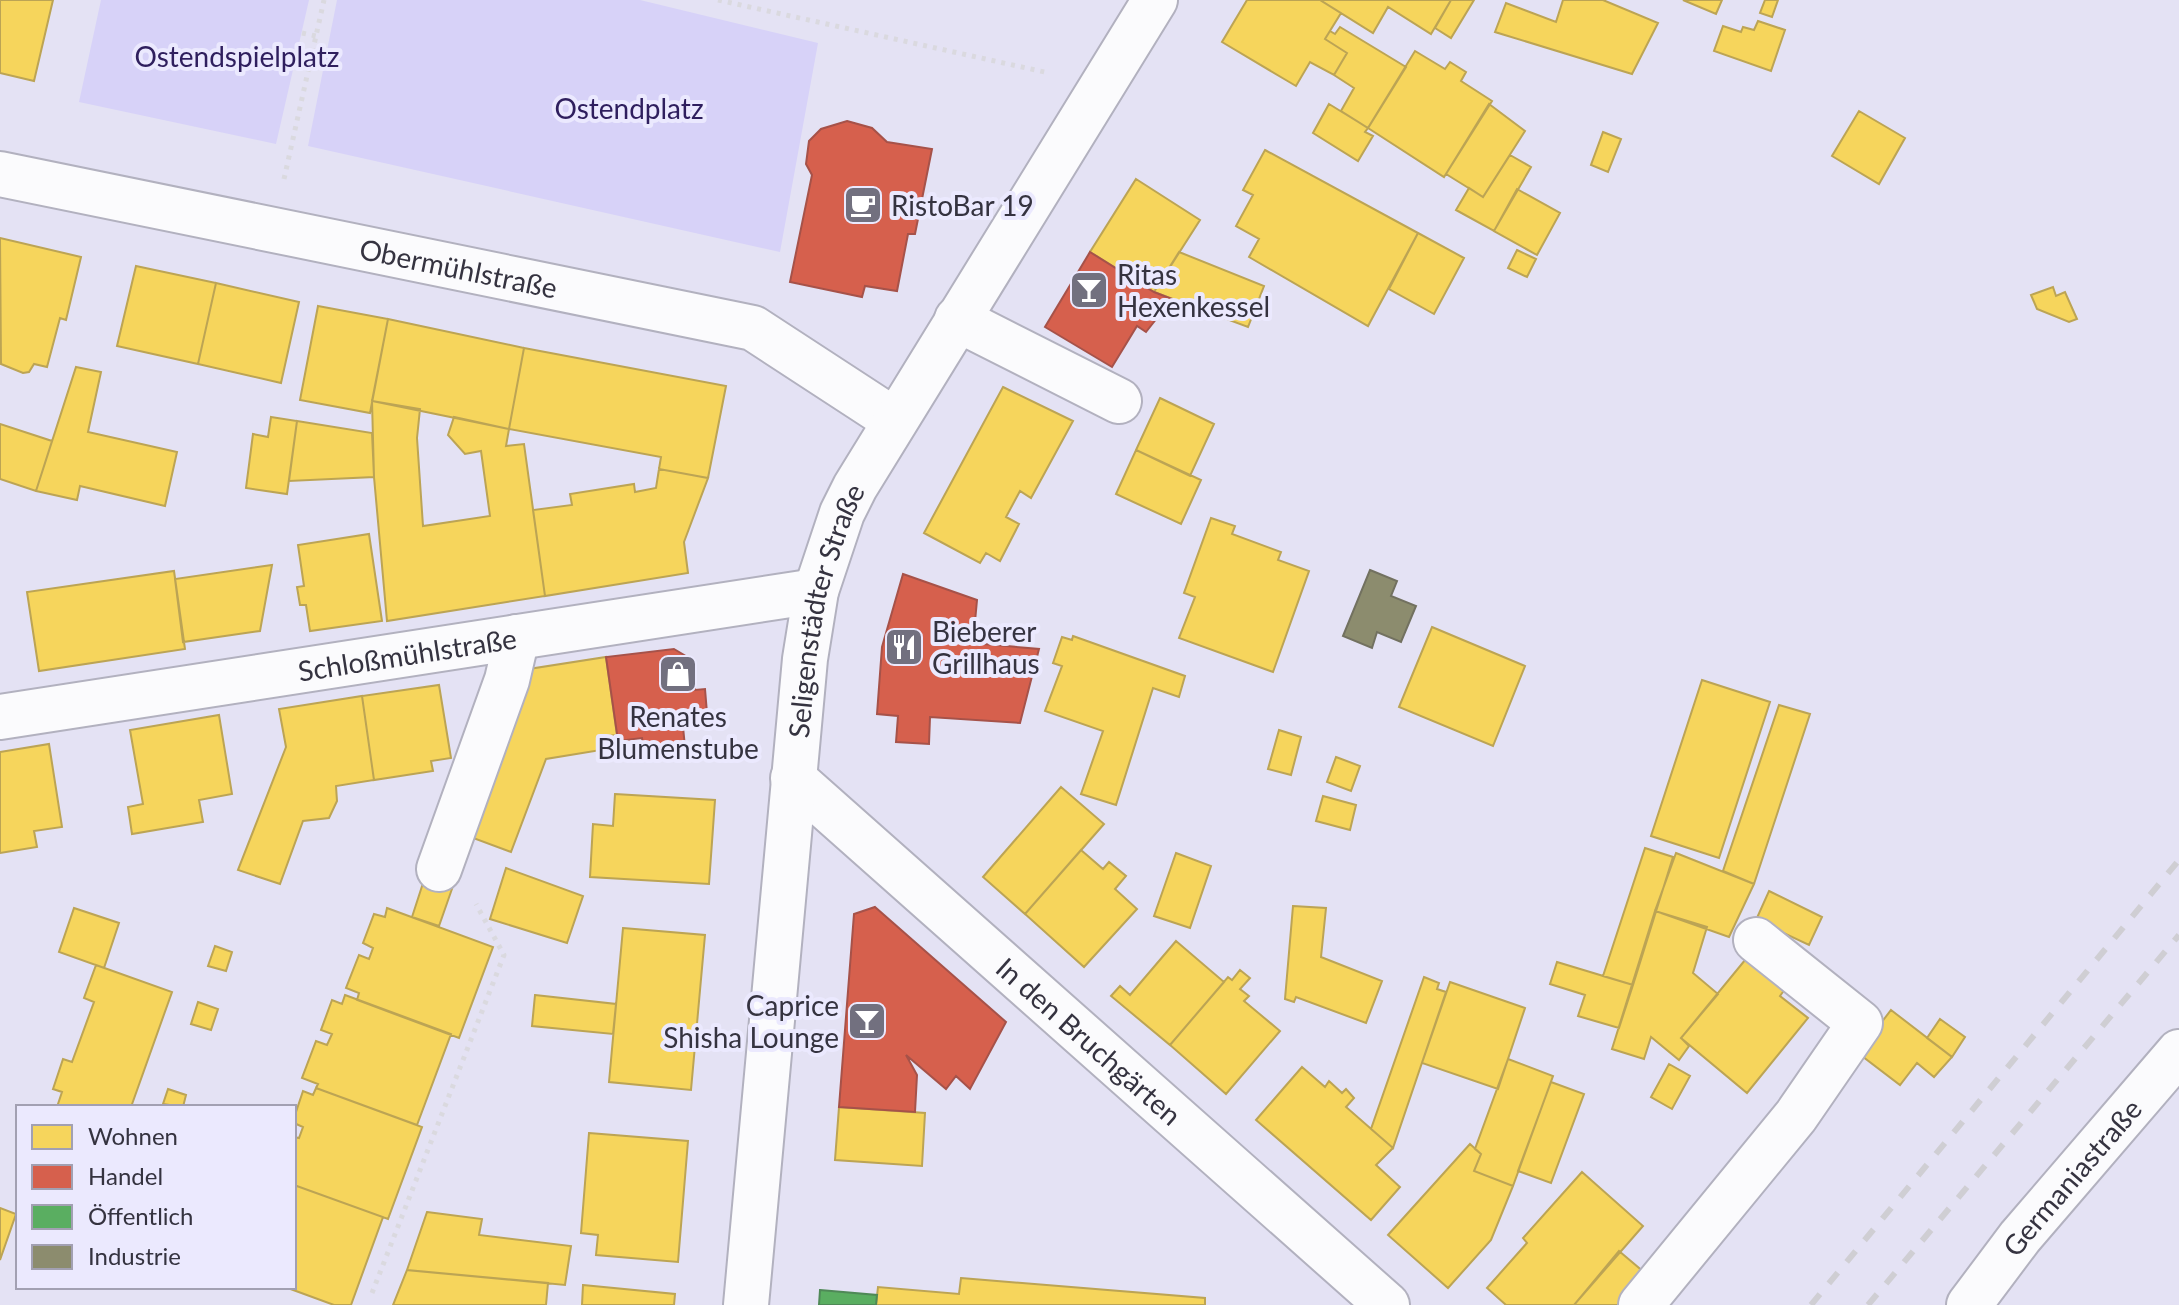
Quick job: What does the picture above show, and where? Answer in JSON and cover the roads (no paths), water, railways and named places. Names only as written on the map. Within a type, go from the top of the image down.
[{"type":"street","name":"Seligenstädter Straße","points":[[746,1305],[793,778],[816,591],[842,513],[894,420],[1155,0]]},
{"type":"street","name":"Obermühlstraße","points":[[0,174],[753,328],[894,420]]},
{"type":"street","points":[[957,319],[1119,401]]},
{"type":"street","name":"Schloßmühlstraße","points":[[0,717],[816,591]]},
{"type":"street","points":[[439,869],[507,680],[517,637]]},
{"type":"street","name":"In den Bruchgärten","points":[[793,778],[1387,1305]]},
{"type":"street","points":[[1641,1305],[1796,1116],[1860,1023],[1756,940]]},
{"type":"street","name":"Germaniastraße","points":[[1969,1305],[2020,1237],[2179,1052]]},
{"type":"railway","points":[[1811,1305],[2179,860]]},
{"type":"railway","points":[[1868,1305],[2179,935]]},
{"type":"place","name":"RistoBar 19","points":[[863,205]]},
{"type":"place","name":"Ritas Hexenkessel","points":[[1089,290]]},
{"type":"place","name":"Bieberer Grillhaus","points":[[904,647]]},
{"type":"place","name":"Renates Blumenstube","points":[[678,674]]},
{"type":"place","name":"Caprice Shisha Lounge","points":[[867,1021]]},
{"type":"park label","name":"Ostendspielplatz","points":[[237,56]]},
{"type":"park label","name":"Ostendplatz","points":[[629,108]]}]
